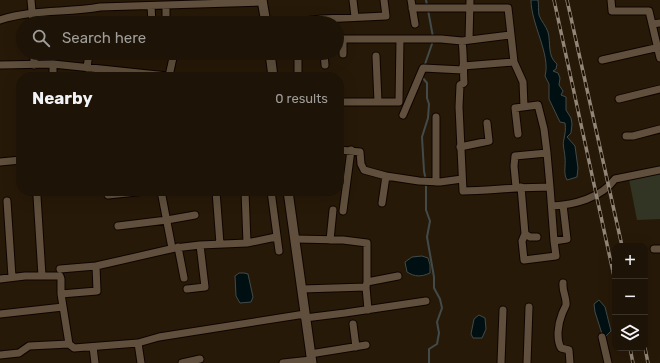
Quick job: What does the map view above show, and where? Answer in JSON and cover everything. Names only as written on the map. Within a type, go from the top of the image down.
[{"type":"street","points":[[31,0],[32,16]]},
{"type":"street","points":[[353,0],[354,17]]},
{"type":"street","points":[[344,18],[386,16],[384,0]]},
{"type":"street","points":[[411,0],[415,24]]},
{"type":"street","points":[[470,0],[464,53],[464,83],[460,85],[459,107],[463,191],[496,190],[519,187],[550,187]]},
{"type":"street","points":[[611,0],[612,11],[649,11],[659,48],[660,58]]},
{"type":"street","points":[[0,20],[32,12],[73,10],[98,4],[114,3],[166,6],[263,1],[265,16]]},
{"type":"street","points":[[151,6],[152,16]]},
{"type":"street","points":[[166,6],[166,16]]},
{"type":"street","points":[[412,8],[508,8],[514,62],[523,82],[524,108]]},
{"type":"street","points":[[652,24],[660,23]]},
{"type":"street","points":[[344,39],[441,39],[465,41],[510,35]]},
{"type":"street","points":[[344,102],[399,102],[400,39]]},
{"type":"street","points":[[602,60],[659,48]]},
{"type":"street","points":[[376,56],[378,102]]},
{"type":"street","points":[[34,60],[34,65]]},
{"type":"street","points":[[87,68],[88,60]]},
{"type":"street","points":[[173,72],[174,60]]},
{"type":"street","points":[[271,60],[272,72]]},
{"type":"street","points":[[298,60],[298,72]]},
{"type":"street","points":[[325,60],[325,65]]},
{"type":"street","points":[[403,115],[423,68],[463,68],[514,62]]},
{"type":"street","points":[[53,64],[53,72]]},
{"type":"street","points":[[0,65],[53,64],[117,72]]},
{"type":"street","points":[[619,99],[660,89]]},
{"type":"street","points":[[518,134],[515,108],[538,105],[544,129],[547,153],[556,256],[524,260],[522,241],[526,234],[519,187],[514,166],[515,156],[547,153]]},
{"type":"street","points":[[436,117],[436,182]]},
{"type":"street","points":[[460,147],[489,141],[488,123]]},
{"type":"street","points":[[626,136],[633,136],[660,129]]},
{"type":"street","points":[[344,150],[360,152],[361,164],[364,170],[386,176],[436,182],[462,179]]},
{"type":"street","points":[[343,211],[351,150]]},
{"type":"street","points":[[0,162],[16,160]]},
{"type":"street","points":[[552,206],[563,205],[596,195],[609,187],[615,179],[660,170]]},
{"type":"street","points":[[382,203],[386,176]]},
{"type":"street","points":[[37,196],[42,276]]},
{"type":"street","points":[[162,196],[167,220],[184,278]]},
{"type":"street","points":[[216,196],[220,244]]},
{"type":"street","points":[[245,196],[247,243]]},
{"type":"street","points":[[272,196],[279,251]]},
{"type":"street","points":[[289,196],[311,359]]},
{"type":"street","points":[[7,201],[12,277]]},
{"type":"street","points":[[554,241],[567,239],[563,205]]},
{"type":"street","points":[[330,240],[333,210]]},
{"type":"street","points":[[118,226],[195,215]]},
{"type":"street","points":[[526,234],[530,237],[538,237]]},
{"type":"street","points":[[60,268],[96,266],[175,248],[200,245],[247,243],[276,237]]},
{"type":"street","points":[[295,238],[367,244],[368,310]]},
{"type":"street","points":[[187,289],[205,287],[200,245]]},
{"type":"street","points":[[61,294],[97,291],[96,266]]},
{"type":"street","points":[[0,279],[25,276],[60,276],[62,279],[61,294],[69,344]]},
{"type":"street","points":[[302,289],[367,284],[398,276]]},
{"type":"street","points":[[563,283],[562,290],[566,298],[566,306],[561,314],[558,332],[559,344],[561,348],[569,350],[570,363]]},
{"type":"street","points":[[0,355],[19,353],[29,346],[69,344],[74,348],[138,343],[159,337],[305,316],[368,310],[426,301]]},
{"type":"street","points":[[0,314],[63,307]]},
{"type":"street","points":[[528,363],[529,307]]},
{"type":"street","points":[[501,363],[504,310]]},
{"type":"street","points":[[354,324],[356,347]]},
{"type":"street","points":[[602,337],[608,363]]},
{"type":"street","points":[[138,343],[141,363]]},
{"type":"street","points":[[283,363],[311,359],[366,345]]},
{"type":"street","points":[[93,347],[95,363]]},
{"type":"street","points":[[182,363],[200,359]]},
{"type":"green space","points":[[660,172],[660,219],[637,220],[629,179]]},
{"type":"shaded area","points":[[531,0],[538,0],[539,15],[548,32],[552,57],[557,64],[556,69],[553,71],[558,73],[560,78],[559,85],[563,91],[561,95],[566,97],[566,110],[571,118],[571,133],[567,137],[575,146],[578,168],[577,177],[567,180],[565,175],[563,144],[565,123],[560,122],[549,99],[549,84],[545,76],[545,59],[534,19]]},
{"type":"shaded area","points":[[422,256],[428,258],[430,273],[418,276],[407,272],[405,262],[412,257]]},
{"type":"shaded area","points":[[239,273],[248,274],[253,297],[251,302],[240,303],[236,296],[235,276]]},
{"type":"shaded area","points":[[599,300],[605,307],[611,331],[603,337],[594,304]]},
{"type":"shaded area","points":[[479,315],[485,318],[486,329],[482,338],[473,338],[471,334],[474,319]]},
{"type":"waterway","points":[[426,0],[427,5]]},
{"type":"waterway","points":[[428,10],[433,37]]},
{"type":"waterway","points":[[424,67],[433,41]]},
{"type":"waterway","points":[[422,77],[427,83],[427,98],[429,104],[428,118],[422,137],[426,181],[426,210],[430,221],[427,237],[434,277],[434,288],[440,299],[442,308],[437,322],[439,333],[437,344],[429,349],[429,363]]},
{"type":"railway","points":[[554,0],[615,279]]},
{"type":"railway","points":[[567,0],[621,243]]},
{"type":"railway","points":[[631,351],[633,363]]},
{"type":"railway","points":[[646,351],[648,363]]}]
